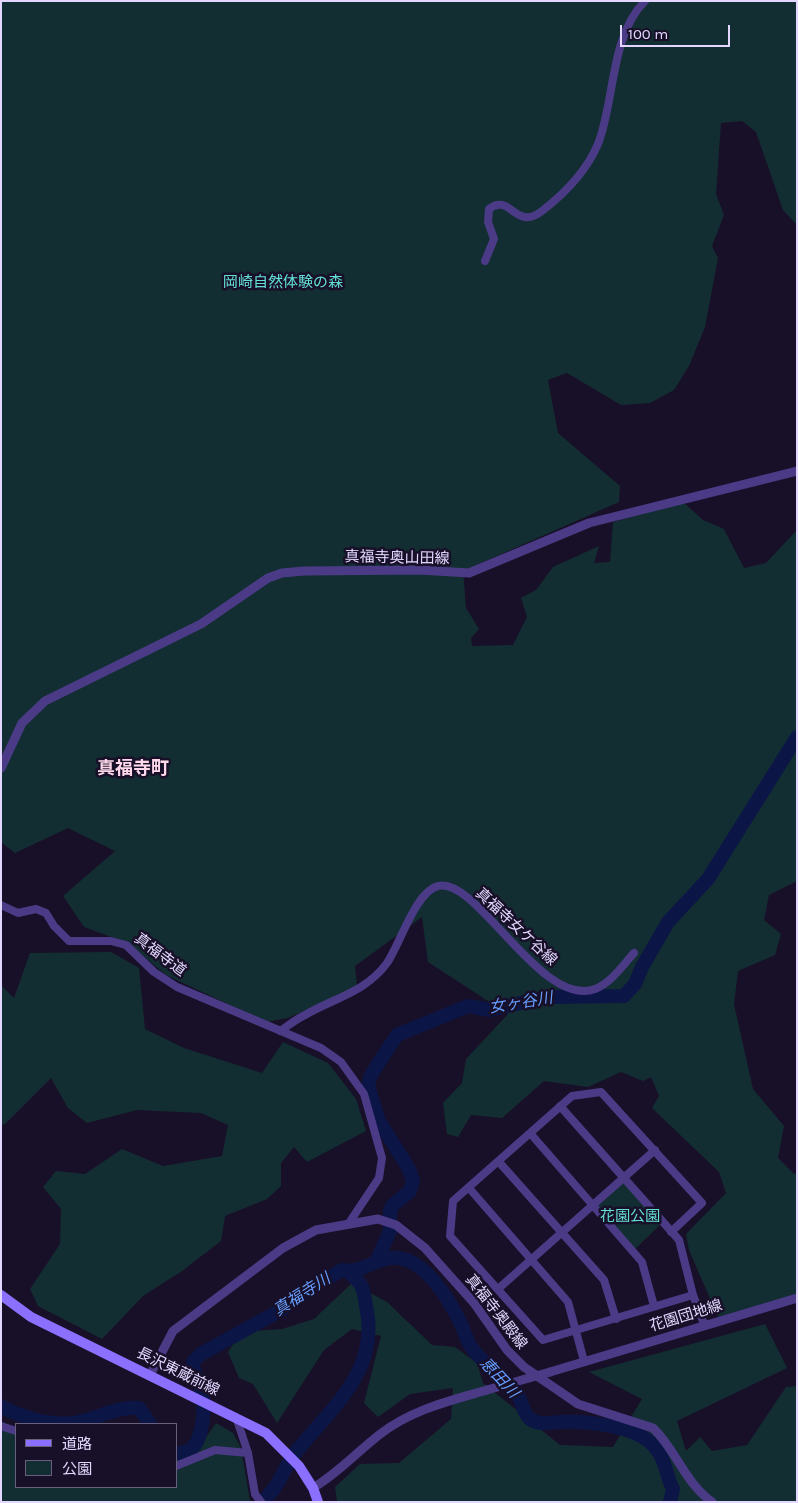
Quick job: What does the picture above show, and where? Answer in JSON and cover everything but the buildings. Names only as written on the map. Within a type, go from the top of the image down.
[{"type":"main road","name":"長沢東蔵前線","points":[[1,1296],[31,1317],[266,1433],[299,1466],[313,1488],[318,1502]]},
{"type":"street","points":[[485,261],[494,239],[488,222],[489,209],[494,205],[504,205],[525,219],[532,218],[542,212],[573,182],[591,159],[598,143],[621,47],[639,7],[645,1]]},
{"type":"street","name":"真福寺奥山田線","points":[[1,768],[22,723],[44,701],[201,624],[268,578],[282,573],[410,570],[468,573],[589,523],[797,471]]},
{"type":"street","name":"真福寺女ケ谷線","points":[[280,1032],[305,1014],[350,995],[375,976],[397,946],[420,900],[437,886],[448,885],[461,894],[487,915],[539,970],[556,982],[574,989],[586,991],[599,987],[634,953]]},
{"type":"street","name":"真福寺道","points":[[1,905],[18,913],[36,909],[46,913],[54,926],[69,941],[111,941],[126,945],[154,972],[176,987],[321,1048],[341,1062],[356,1080],[366,1100],[382,1158],[379,1178],[349,1223]]},
{"type":"street","points":[[671,1232],[702,1203],[601,1092],[572,1096],[453,1201],[450,1236],[543,1340],[693,1294]]},
{"type":"street","points":[[560,1106],[679,1240],[693,1294],[704,1324]]},
{"type":"street","points":[[530,1133],[642,1262],[654,1306]]},
{"type":"street","points":[[498,1289],[655,1150]]},
{"type":"street","points":[[499,1162],[604,1280],[616,1319]]},
{"type":"street","points":[[469,1188],[568,1302],[584,1361]]},
{"type":"street","name":"真福寺奥殿線","points":[[150,1375],[169,1337],[188,1319],[283,1248],[316,1230],[378,1219],[391,1222],[403,1229],[435,1259],[478,1309],[507,1350],[524,1367],[578,1404],[652,1428],[661,1436],[689,1479],[712,1502]]},
{"type":"street","name":"花園団地線","points":[[313,1488],[334,1474],[379,1435],[421,1410],[704,1324],[797,1298]]},
{"type":"street","points":[[236,1417],[248,1453],[258,1499]]},
{"type":"street","points":[[1,1426],[15,1431]]},
{"type":"street","points":[[178,1465],[215,1450],[248,1453]]},
{"type":"green space","name":"岡崎自然体験の森","points":[[1,1],[797,1],[797,225],[783,210],[756,132],[742,121],[721,123],[716,194],[724,215],[712,246],[718,258],[705,327],[689,366],[674,390],[650,403],[621,405],[567,373],[548,380],[558,433],[620,486],[619,502],[463,571],[466,608],[479,629],[471,638],[472,646],[513,645],[527,617],[521,598],[536,590],[553,567],[599,546],[594,563],[610,562],[613,522],[683,502],[703,520],[724,529],[744,568],[766,563],[797,530],[797,881],[769,895],[764,920],[781,934],[775,955],[738,971],[734,1004],[753,1089],[784,1126],[778,1158],[794,1174],[797,1173],[797,1294],[718,1317],[689,1250],[686,1234],[726,1193],[719,1172],[652,1108],[659,1096],[651,1077],[643,1081],[621,1072],[588,1087],[544,1081],[502,1118],[471,1115],[458,1137],[447,1134],[443,1103],[462,1083],[466,1059],[508,1014],[428,962],[422,917],[355,966],[357,987],[288,1018],[266,1022],[166,975],[128,943],[84,927],[63,896],[115,851],[68,828],[15,853],[1,842]]},
{"type":"green space","points":[[111,952],[139,968],[145,1029],[184,1048],[262,1073],[283,1042],[328,1063],[356,1099],[366,1131],[307,1162],[294,1147],[281,1163],[281,1186],[267,1199],[225,1216],[221,1241],[182,1271],[143,1296],[102,1339],[38,1306],[30,1289],[60,1244],[61,1209],[43,1187],[56,1171],[85,1174],[122,1149],[163,1166],[222,1156],[228,1125],[201,1113],[137,1110],[87,1123],[68,1108],[51,1078],[4,1125],[1,1123],[1,985],[14,998],[30,953]]},
{"type":"green space","name":"花園公園","points":[[624,1182],[661,1224],[634,1250],[596,1207]]},
{"type":"green space","points":[[352,1283],[387,1302],[432,1345],[455,1347],[477,1363],[483,1383],[560,1445],[613,1447],[642,1399],[589,1372],[765,1324],[787,1368],[677,1421],[686,1451],[700,1437],[712,1451],[747,1445],[786,1387],[797,1386],[797,1502],[337,1502],[335,1487],[360,1464],[399,1463],[451,1419],[453,1388],[410,1394],[378,1417],[364,1403],[381,1336],[352,1329],[324,1350],[277,1423],[253,1384],[239,1378],[228,1352],[241,1332],[282,1329],[314,1319]]},
{"type":"green space","points":[[1,1421],[15,1428],[15,1488],[178,1488],[178,1459],[182,1460],[199,1447],[216,1423],[233,1433],[241,1448],[250,1501],[1,1502]]},
{"type":"waterway","name":"女ヶ谷川","points":[[377,1260],[390,1231],[390,1211],[393,1205],[410,1191],[413,1181],[409,1169],[379,1121],[368,1086],[371,1075],[397,1035],[468,1006],[490,1010],[547,997],[624,996],[635,984],[642,967],[668,922],[708,879],[797,737]]},
{"type":"waterway","name":"恵田川","points":[[178,1453],[187,1452],[193,1447],[200,1432],[203,1396],[193,1362],[201,1354],[283,1309],[297,1296],[342,1270],[350,1271],[381,1260],[398,1258],[407,1260],[425,1271],[440,1288],[462,1326],[471,1347],[486,1364],[517,1392],[530,1419],[541,1423],[570,1422],[609,1426],[645,1438],[658,1450],[663,1461],[673,1489],[670,1502]]},
{"type":"waterway","name":"真福寺川","points":[[261,1502],[272,1492],[291,1458],[336,1405],[358,1372],[365,1353],[369,1333],[367,1311],[361,1285],[348,1271]]},
{"type":"waterway","name":"真福寺川","points":[[1,1406],[20,1415],[52,1423]]},
{"type":"waterway","name":"真福寺川","points":[[73,1423],[125,1408],[139,1408],[149,1423]]},
{"type":"waterway","name":"真福寺川","points":[[52,1423],[63,1423]]},
{"type":"waterway","name":"真福寺川","points":[[63,1423],[73,1423]]},
{"type":"district","name":"真福寺町","points":[[133,769]]}]
